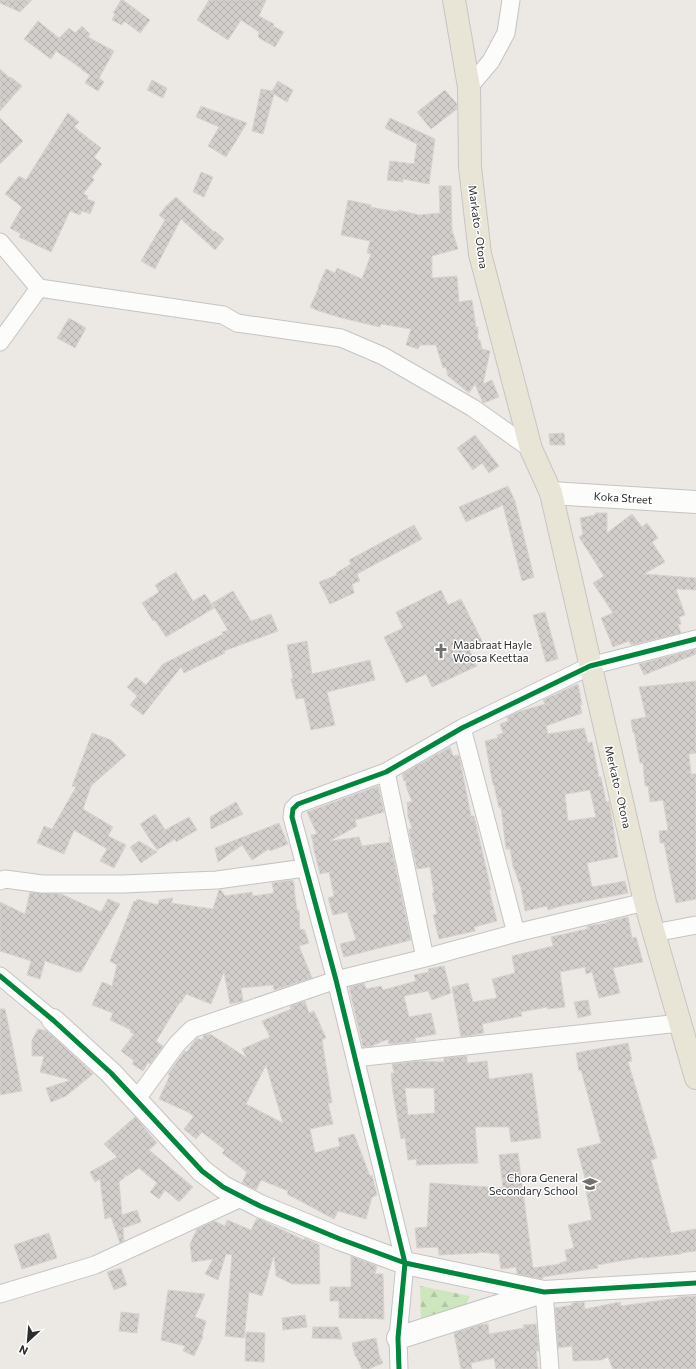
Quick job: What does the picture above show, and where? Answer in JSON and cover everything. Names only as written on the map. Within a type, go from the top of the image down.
[{"type":"main road","name":"Markato - Otona","points":[[454,0],[469,87],[470,167],[480,254],[531,449],[551,493]]},
{"type":"main road","name":"Merkato - Otona","points":[[551,493],[645,902],[696,1078]]},
{"type":"street","points":[[469,87],[491,61],[506,33],[511,0]]},
{"type":"street","points":[[0,242],[39,288],[341,338],[383,356],[473,408],[531,449]]},
{"type":"street","points":[[0,342],[39,288]]},
{"type":"street","name":"Koka Street","points":[[551,493],[696,502]]},
{"type":"street","points":[[399,1369],[398,1338],[405,1263],[336,980],[292,817],[293,809],[298,804],[386,772],[462,728],[590,666],[696,639]]},
{"type":"street","points":[[462,728],[516,933]]},
{"type":"street","points":[[386,772],[425,958]]},
{"type":"street","points":[[0,881],[5,879],[42,884],[139,883],[217,880],[305,868]]},
{"type":"street","points":[[136,1100],[178,1044],[192,1029],[218,1022],[336,980],[516,933],[645,902]]},
{"type":"street","points":[[654,933],[696,925]]},
{"type":"street","points":[[0,976],[53,1020],[111,1073],[202,1171],[223,1187],[260,1206],[333,1236],[405,1263],[544,1292]]},
{"type":"street","points":[[355,1058],[680,1023]]},
{"type":"street","points":[[0,1294],[95,1265],[243,1197]]},
{"type":"street","points":[[398,1338],[544,1292],[696,1283]]},
{"type":"street","points":[[544,1292],[550,1369]]},
{"type":"green space","points":[[420,1286],[470,1296],[464,1307],[421,1320]]},
{"type":"building","points":[[0,0],[32,0],[20,12],[0,3]]},
{"type":"building","points":[[121,0],[150,20],[140,33],[124,21],[122,25],[112,20],[115,14],[113,13]]},
{"type":"building","points":[[209,0],[266,0],[259,16],[274,24],[273,26],[284,32],[275,47],[259,38],[259,32],[241,20],[228,40],[197,20]]},
{"type":"building","points":[[38,21],[59,38],[69,28],[75,33],[82,26],[90,34],[88,37],[114,51],[99,78],[104,82],[98,91],[85,83],[90,75],[82,69],[56,51],[51,59],[24,39]]},
{"type":"building","points":[[0,69],[22,86],[0,111]]},
{"type":"building","points":[[152,80],[167,88],[163,98],[147,90]]},
{"type":"building","points":[[278,81],[293,90],[287,102],[274,94],[263,134],[252,131],[261,89],[272,91]]},
{"type":"building","points":[[445,90],[457,104],[457,109],[431,129],[417,112]]},
{"type":"building","points":[[201,106],[247,123],[226,157],[208,146],[219,127],[196,117]]},
{"type":"building","points":[[68,113],[79,122],[74,127],[101,148],[94,157],[102,164],[92,177],[94,180],[83,194],[88,196],[87,199],[95,202],[90,214],[82,211],[80,215],[70,211],[51,252],[19,237],[21,234],[10,228],[22,207],[5,194],[19,176],[26,180]]},
{"type":"building","points":[[0,118],[23,141],[0,164]]},
{"type":"building","points":[[390,118],[435,139],[429,184],[403,179],[403,182],[387,180],[390,161],[414,164],[417,144],[385,128]]},
{"type":"building","points":[[201,172],[213,177],[204,197],[193,192]]},
{"type":"building","points":[[439,186],[451,186],[452,230],[458,249],[432,256],[432,278],[457,276],[459,302],[472,300],[476,327],[478,327],[478,340],[480,340],[482,349],[490,351],[483,384],[492,380],[499,397],[483,403],[475,384],[469,393],[448,376],[446,367],[443,368],[436,345],[420,345],[418,349],[406,345],[411,329],[381,324],[380,327],[342,318],[310,307],[326,269],[335,273],[337,268],[362,279],[371,254],[367,253],[370,241],[341,235],[348,200],[371,205],[370,207],[398,212],[398,210],[419,215],[440,213]]},
{"type":"building","points":[[176,197],[214,232],[215,231],[224,239],[215,250],[181,219],[155,269],[141,261],[165,220],[159,215]]},
{"type":"building","points":[[69,318],[86,328],[75,348],[57,338]]},
{"type":"building","points":[[564,433],[565,445],[550,445],[549,434]]},
{"type":"building","points":[[475,435],[499,466],[489,473],[482,463],[473,470],[457,448]]},
{"type":"building","points":[[508,486],[515,501],[534,577],[522,581],[503,505],[466,522],[459,507]]},
{"type":"building","points":[[595,513],[607,513],[607,533],[632,514],[642,527],[647,523],[658,538],[652,542],[665,562],[644,574],[696,578],[696,590],[676,589],[685,615],[679,617],[681,624],[678,625],[681,633],[631,645],[629,641],[613,647],[601,618],[613,613],[593,583],[604,576],[579,537],[583,534],[580,518],[595,515]]},
{"type":"building","points":[[414,525],[422,539],[357,574],[360,581],[352,584],[354,593],[330,604],[319,582],[337,575],[336,573],[351,564],[349,560]]},
{"type":"building","points":[[176,572],[193,601],[205,594],[214,608],[166,637],[155,620],[153,621],[142,603],[159,592],[155,585]]},
{"type":"building","points":[[441,590],[448,605],[461,599],[484,645],[470,651],[477,666],[432,687],[426,674],[406,683],[384,637],[403,628],[396,612]]},
{"type":"building","points":[[233,591],[251,621],[271,614],[278,631],[224,651],[225,653],[184,673],[181,667],[143,715],[130,705],[137,696],[127,687],[136,677],[146,685],[163,664],[223,634],[222,632],[228,630],[212,603]]},
{"type":"building","points":[[545,612],[558,659],[546,662],[533,615]]},
{"type":"building","points":[[307,641],[312,674],[370,660],[375,680],[327,692],[335,725],[311,730],[304,698],[296,699],[291,679],[293,678],[287,645]]},
{"type":"building","points":[[696,649],[696,654],[644,675],[639,664]]},
{"type":"building","points":[[696,681],[696,753],[689,754],[691,774],[696,774],[696,899],[676,903],[664,843],[660,843],[659,831],[668,830],[663,800],[650,802],[648,786],[645,786],[643,763],[640,763],[631,720],[646,717],[639,687]]},
{"type":"building","points":[[578,684],[582,713],[546,726],[548,734],[584,728],[588,743],[592,742],[606,802],[609,801],[618,857],[587,863],[592,887],[625,881],[628,893],[561,906],[548,910],[547,906],[525,911],[521,888],[513,866],[510,849],[506,849],[501,807],[499,808],[493,785],[485,741],[498,738],[497,735],[503,733],[500,724],[508,721],[507,717],[545,704],[543,700]],"holes":[[[590,790],[596,817],[568,821],[565,795]]]},
{"type":"building","points":[[92,733],[111,740],[126,755],[91,786],[83,809],[113,827],[108,836],[126,845],[114,868],[100,861],[107,849],[74,830],[64,854],[37,843],[44,826],[52,829],[76,787],[72,786]]},
{"type":"building","points":[[450,747],[453,756],[459,755],[471,816],[474,816],[497,921],[474,927],[475,931],[439,939],[433,915],[437,914],[432,893],[434,893],[430,867],[417,869],[409,832],[409,829],[412,829],[408,816],[407,802],[412,802],[406,786],[406,781],[404,781],[402,774]]},
{"type":"building","points":[[378,786],[384,812],[355,820],[357,826],[330,841],[359,837],[362,846],[390,842],[389,837],[411,940],[344,957],[340,944],[356,940],[347,912],[333,915],[328,898],[334,896],[329,872],[320,874],[311,835],[317,834],[307,812]]},
{"type":"building","points":[[236,802],[243,814],[211,829],[210,817]]},
{"type":"building","points":[[155,814],[165,830],[189,817],[197,830],[176,842],[175,839],[157,850],[140,824]]},
{"type":"building","points":[[279,823],[288,844],[270,851],[269,849],[252,860],[242,845],[218,862],[215,848]]},
{"type":"building","points":[[139,841],[157,852],[141,863],[130,847]]},
{"type":"building","points":[[293,880],[297,911],[299,910],[300,930],[304,929],[309,943],[299,946],[312,978],[274,990],[273,985],[241,988],[243,1001],[230,1004],[224,972],[211,1004],[186,994],[156,1041],[163,1046],[150,1064],[148,1062],[143,1071],[132,1064],[134,1061],[121,1051],[134,1034],[130,1032],[131,1030],[110,1020],[113,1013],[92,1005],[102,982],[112,986],[117,965],[110,961],[134,901],[136,902],[137,899],[158,905],[159,900],[173,898],[171,903],[213,909],[219,890],[221,890],[225,896],[252,892],[253,896],[274,893],[272,883]]},
{"type":"building","points":[[30,892],[61,894],[101,912],[108,899],[120,904],[81,972],[45,961],[40,979],[27,975],[31,961],[0,951],[0,902],[25,914]]},
{"type":"building","points":[[628,917],[632,938],[636,937],[643,962],[613,968],[620,993],[599,998],[592,972],[586,974],[585,967],[560,972],[565,1007],[548,1009],[547,1007],[521,1012],[522,1016],[482,1024],[484,1033],[461,1037],[452,987],[468,983],[473,1002],[497,998],[492,979],[515,973],[512,956],[553,946],[551,937],[587,929],[587,926],[607,923],[606,922]]},
{"type":"building","points":[[444,966],[451,993],[432,1000],[428,991],[404,996],[409,1017],[431,1013],[436,1034],[415,1038],[416,1041],[409,1042],[389,1044],[388,1039],[372,1046],[363,1047],[349,987],[364,983],[366,989],[381,986],[383,990],[416,981],[414,975],[429,972],[428,969]]},
{"type":"building","points":[[588,1000],[591,1015],[578,1018],[574,1002]]},
{"type":"building","points":[[305,1001],[309,1013],[314,1011],[326,1038],[322,1040],[332,1103],[328,1103],[333,1124],[310,1129],[315,1153],[340,1146],[338,1138],[354,1134],[370,1176],[372,1175],[377,1195],[372,1197],[366,1219],[338,1211],[334,1219],[287,1194],[288,1191],[261,1180],[256,1190],[242,1183],[247,1172],[222,1153],[225,1150],[202,1132],[196,1139],[184,1129],[194,1116],[159,1099],[170,1075],[168,1074],[197,1038],[202,1040],[204,1035],[210,1034],[247,1058],[242,1049],[270,1037],[262,1021],[291,1009],[290,1006]],"holes":[[[266,1065],[283,1123],[246,1104]]]},
{"type":"building","points":[[0,1009],[5,1009],[22,1091],[0,1095]]},
{"type":"building","points":[[38,1029],[47,1031],[93,1074],[66,1096],[51,1102],[46,1088],[71,1080],[40,1072],[44,1056],[32,1056],[32,1040]]},
{"type":"building","points":[[628,1043],[632,1061],[628,1062],[657,1158],[651,1160],[671,1233],[696,1229],[696,1251],[681,1254],[643,1257],[597,1265],[598,1268],[543,1277],[542,1279],[517,1274],[516,1267],[501,1269],[499,1254],[479,1252],[439,1255],[438,1247],[417,1248],[415,1228],[427,1227],[430,1183],[503,1188],[499,1155],[518,1153],[533,1268],[560,1264],[567,1261],[565,1250],[574,1248],[568,1225],[592,1220],[585,1186],[587,1185],[577,1149],[601,1143],[581,1070],[579,1071],[576,1053]]},
{"type":"building","points":[[467,1056],[467,1063],[487,1061],[489,1079],[532,1073],[541,1138],[511,1142],[509,1127],[475,1127],[478,1163],[416,1165],[417,1159],[408,1160],[405,1138],[401,1139],[393,1093],[391,1073],[394,1073],[392,1064],[418,1061],[444,1062],[444,1058]],"holes":[[[405,1088],[434,1088],[435,1113],[408,1115]]]},
{"type":"building","points":[[135,1117],[157,1143],[149,1150],[193,1187],[179,1202],[165,1190],[159,1199],[150,1192],[157,1183],[139,1168],[127,1176],[124,1174],[125,1177],[119,1182],[122,1215],[137,1210],[141,1222],[123,1228],[124,1241],[120,1243],[111,1217],[105,1219],[100,1179],[95,1182],[90,1172],[117,1157],[104,1144]]},
{"type":"building","points":[[257,1218],[304,1240],[305,1238],[319,1245],[320,1284],[292,1284],[276,1276],[274,1255],[262,1296],[249,1292],[244,1338],[225,1336],[232,1255],[226,1254],[218,1280],[205,1274],[213,1259],[192,1262],[190,1244],[197,1229],[214,1221],[225,1226],[227,1220],[251,1230]]},
{"type":"building","points":[[49,1233],[57,1258],[22,1269],[14,1245]]},
{"type":"building","points":[[351,1256],[377,1266],[375,1274],[383,1274],[384,1319],[339,1318],[339,1301],[330,1301],[330,1287],[351,1287]]},
{"type":"building","points":[[121,1268],[127,1285],[114,1290],[107,1272]]},
{"type":"building","points":[[168,1290],[205,1294],[195,1317],[206,1321],[203,1337],[194,1356],[183,1351],[185,1346],[161,1340]]},
{"type":"building","points":[[696,1296],[696,1369],[613,1369],[608,1357],[601,1360],[573,1361],[572,1346],[558,1348],[555,1308],[572,1305],[572,1303],[584,1302],[585,1309],[620,1302],[621,1306],[678,1297]]},
{"type":"building","points":[[121,1312],[139,1314],[137,1333],[119,1331]]},
{"type":"building","points":[[305,1315],[307,1327],[283,1330],[282,1318]]},
{"type":"building","points":[[488,1324],[489,1334],[524,1328],[523,1325],[536,1324],[539,1351],[536,1351],[538,1369],[496,1369],[494,1358],[471,1363],[472,1369],[461,1369],[454,1333],[479,1325]]},
{"type":"building","points":[[313,1327],[338,1327],[342,1339],[312,1338]]},
{"type":"building","points":[[246,1332],[265,1333],[264,1362],[245,1361]]},
{"type":"building","points":[[376,1338],[379,1355],[383,1363],[369,1369],[362,1369],[355,1356],[352,1343]]},
{"type":"cycle path","points":[[399,1369],[398,1338],[405,1263],[336,980],[292,817],[293,809],[298,804],[386,772],[462,728],[590,666],[696,639]]},
{"type":"cycle path","points":[[0,976],[53,1020],[111,1073],[202,1171],[223,1187],[260,1206],[340,1239],[405,1263],[544,1292],[696,1283]]},
{"type":"place","name":"Maabraat Hayle Woosa Keettaa","points":[[441,651]]},
{"type":"place","name":"Chora General Secondary School","points":[[590,1184]]}]
